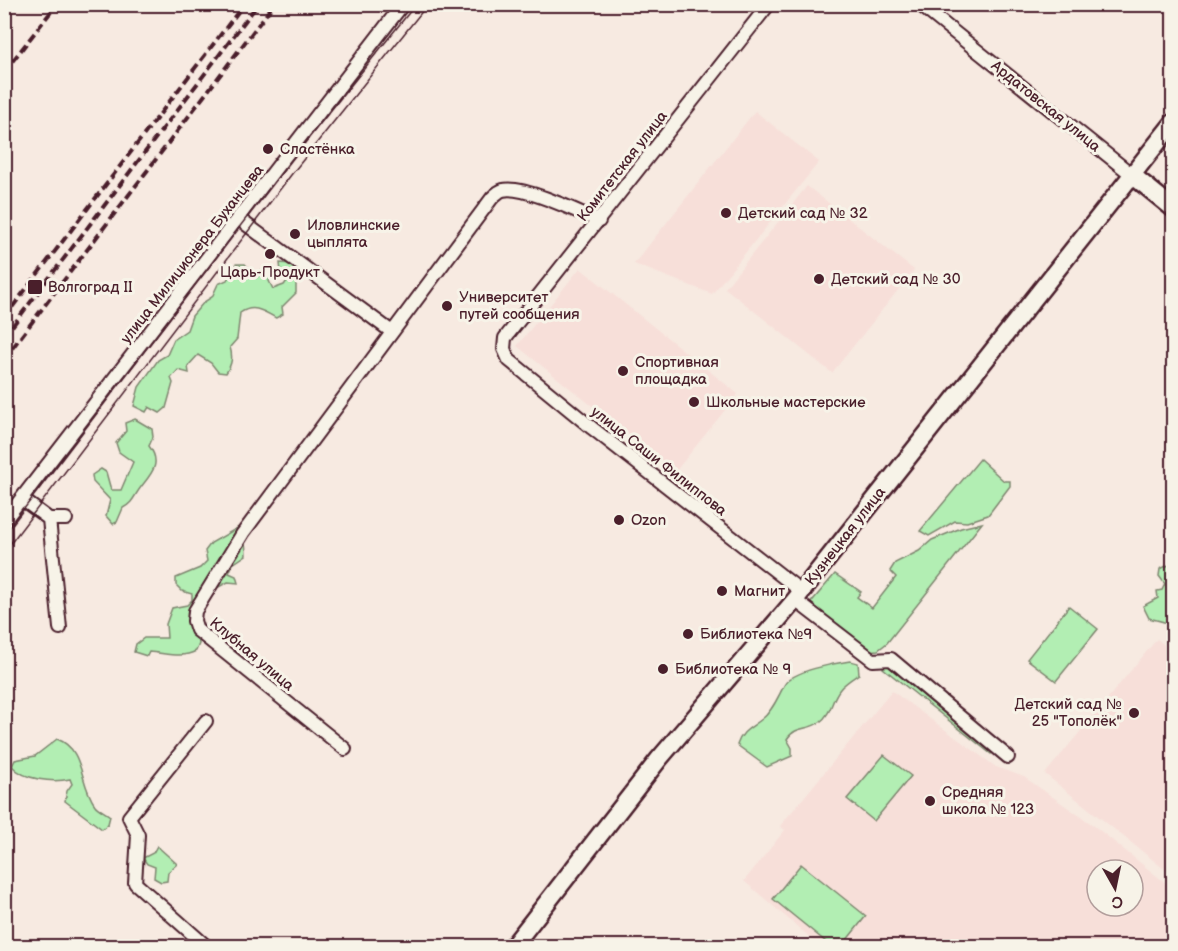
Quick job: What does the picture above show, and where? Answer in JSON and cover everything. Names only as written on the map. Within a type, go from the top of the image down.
[{"type":"street","name":"улица Милиционера Буханцева","points":[[4,521],[403,4]]},
{"type":"street","name":"Комитетская улица","points":[[504,349],[505,338],[769,4]]},
{"type":"street","name":"Ардатовская улица","points":[[919,4],[1173,209]]},
{"type":"street","name":"Кузнецкая улица","points":[[513,946],[659,759],[798,596],[1173,122]]},
{"type":"street","name":"Клубная улица","points":[[345,749],[197,630],[194,621],[195,611],[243,533],[492,198],[501,190],[513,189],[559,203],[598,221]]},
{"type":"street","points":[[238,219],[392,332]]},
{"type":"street","name":"улица Саши Филиппова","points":[[504,349],[509,360],[873,660],[891,659],[1008,756]]},
{"type":"street","points":[[22,499],[49,519],[66,519]]},
{"type":"street","points":[[49,519],[60,628]]},
{"type":"street","points":[[206,721],[129,817],[138,835],[135,883],[206,946]]},
{"type":"shaded area","name":"Детский сад № 32","points":[[755,111],[819,162],[712,294],[634,264]]},
{"type":"shaded area","name":"Детский сад № 30","points":[[807,186],[914,270],[832,373],[725,288]]},
{"type":"shaded area","points":[[580,268],[738,394],[675,472],[517,346]]},
{"type":"shaded area","name":"Детский сад № 25 \"Тополёк\"","points":[[1157,639],[1173,652],[1173,876],[1045,774]]},
{"type":"shaded area","name":"Средняя школа № 123","points":[[892,691],[996,767],[1024,777],[1093,825],[1134,858],[1085,858],[1085,918],[1145,918],[1145,867],[1173,889],[1173,935],[1164,946],[820,946],[744,881],[785,830],[780,826]]},
{"type":"green space","points":[[280,263],[302,268],[296,284],[296,293],[282,307],[283,314],[276,318],[253,309],[240,313],[237,339],[230,347],[230,367],[226,373],[218,372],[211,363],[198,355],[188,366],[189,373],[178,370],[171,378],[173,383],[166,408],[160,413],[149,407],[146,412],[134,406],[139,387],[158,360],[167,355],[174,339],[187,330],[192,316],[204,302],[212,297],[218,284],[227,280],[236,264],[245,264],[257,277],[265,267],[272,273],[269,281],[273,289],[284,285],[287,281],[281,272]]},
{"type":"green space","points":[[135,419],[152,429],[153,437],[149,446],[155,458],[154,468],[131,502],[123,508],[117,522],[113,524],[106,516],[110,500],[93,482],[92,475],[101,469],[106,472],[111,490],[121,490],[133,462],[119,452],[116,443],[126,431],[125,423]]},
{"type":"green space","points":[[980,459],[1004,481],[1010,481],[1010,486],[988,515],[967,522],[955,521],[929,536],[920,531]]},
{"type":"green space","points":[[982,523],[887,643],[878,650],[868,651],[808,606],[835,574],[861,592],[857,597],[872,608],[896,577],[890,571],[895,563],[919,551],[932,540],[961,528]]},
{"type":"green space","points":[[239,527],[246,555],[233,564],[229,573],[236,576],[238,583],[228,582],[211,591],[196,621],[199,644],[196,651],[179,655],[149,652],[147,656],[134,652],[136,644],[144,638],[167,638],[166,624],[172,608],[187,605],[192,600],[192,594],[182,591],[176,585],[176,578],[200,568],[207,561],[205,551],[211,543]]},
{"type":"green space","points":[[1174,563],[1173,632],[1164,622],[1149,618],[1143,606],[1158,598],[1157,591],[1162,590],[1165,584],[1159,576],[1160,569]]},
{"type":"green space","points":[[1069,606],[1098,629],[1056,681],[1027,659]]},
{"type":"green space","points":[[850,661],[858,663],[859,674],[840,689],[827,715],[820,722],[794,732],[787,739],[792,748],[792,756],[767,767],[737,745],[744,733],[769,712],[789,679],[815,668]]},
{"type":"green space","points":[[886,662],[995,749],[991,754],[883,668]]},
{"type":"green space","points":[[57,739],[66,744],[77,759],[90,797],[96,806],[110,816],[108,824],[102,829],[65,801],[67,791],[72,784],[70,779],[55,781],[39,779],[17,771],[12,766],[15,760],[35,756]]},
{"type":"green space","points":[[884,755],[911,776],[874,821],[847,799]]},
{"type":"green space","points":[[157,846],[177,864],[168,872],[167,881],[161,882],[154,878],[155,867],[147,864],[143,858],[153,853]]},
{"type":"green space","points":[[801,864],[866,916],[842,946],[831,946],[773,899]]},
{"type":"tram line","points":[[4,535],[283,170],[416,4]]},
{"type":"tram line","points":[[4,552],[291,175],[428,4]]},
{"type":"railway","points":[[4,72],[57,4]]},
{"type":"railway","points":[[4,318],[244,4]]},
{"type":"railway","points":[[4,337],[258,4]]},
{"type":"railway","points":[[4,359],[274,4]]},
{"type":"place","name":"Сластёнка","points":[[268,149]]},
{"type":"place","name":"Детский сад № 32","points":[[726,213]]},
{"type":"place","name":"Иловлинские цыплята","points":[[295,234]]},
{"type":"place","name":"Царь-Продукт","points":[[270,254]]},
{"type":"place","name":"Детский сад № 30","points":[[819,279]]},
{"type":"place","name":"Волгоград II","points":[[35,287]]},
{"type":"place","name":"Университет путей сообщения","points":[[447,306]]},
{"type":"place","name":"Спортивная площадка","points":[[623,371]]},
{"type":"place","name":"Школьные мастерские","points":[[694,402]]},
{"type":"place","name":"Ozon","points":[[619,520]]},
{"type":"place","name":"Магнит","points":[[722,591]]},
{"type":"place","name":"Библиотека №9","points":[[688,634]]},
{"type":"place","name":"Библиотека № 9","points":[[663,669]]},
{"type":"place","name":"Детский сад № 25 \"Тополёк\"","points":[[1134,713]]},
{"type":"place","name":"Средняя школа № 123","points":[[930,801]]}]
